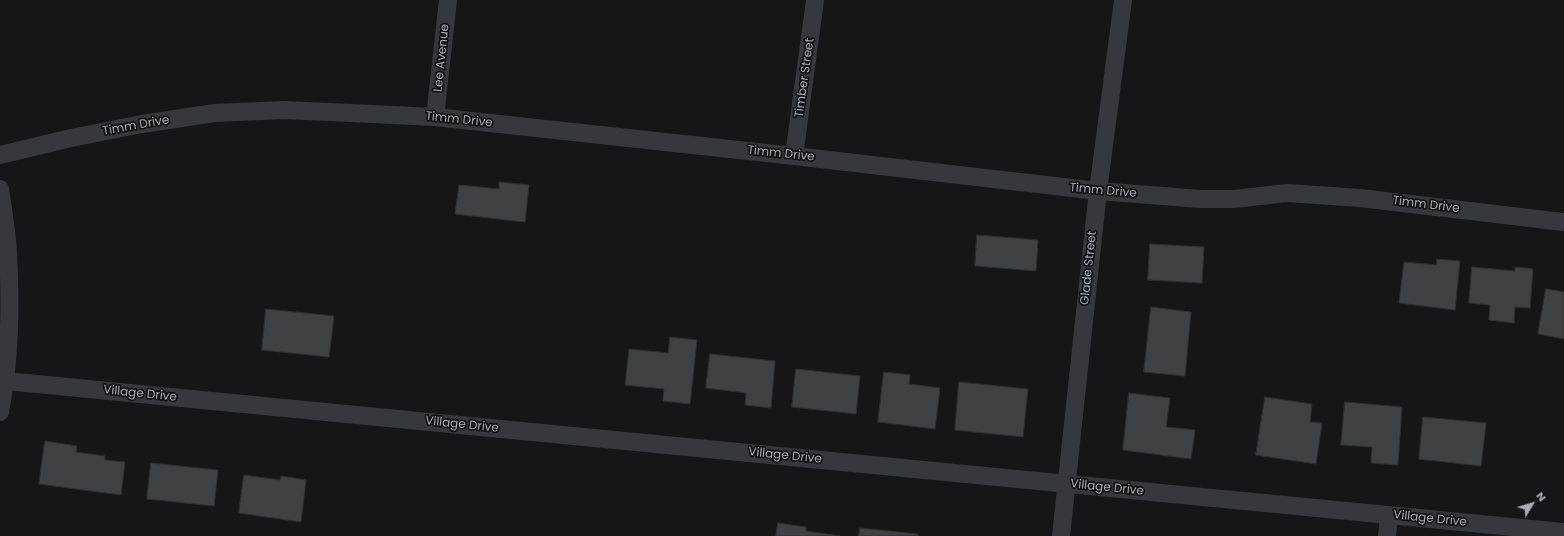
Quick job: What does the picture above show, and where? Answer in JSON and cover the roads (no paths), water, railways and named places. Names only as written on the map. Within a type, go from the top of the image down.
[{"type":"street","name":"Lee Avenue","points":[[435,117],[448,0]]},
{"type":"street","name":"Timber Street","points":[[794,156],[815,0]]},
{"type":"street","name":"Glade Street","points":[[1061,536],[1098,191],[1123,0]]},
{"type":"street","name":"Timm Drive","points":[[0,155],[114,129],[214,113],[284,110],[435,117],[1098,191],[1201,199],[1234,199],[1287,193],[1360,198],[1564,222]]},
{"type":"street","points":[[0,189],[8,252],[10,309],[6,380],[0,412]]},
{"type":"street","name":"Village Drive","points":[[6,380],[1564,532]]},
{"type":"street","points":[[1387,536],[1389,515]]}]
